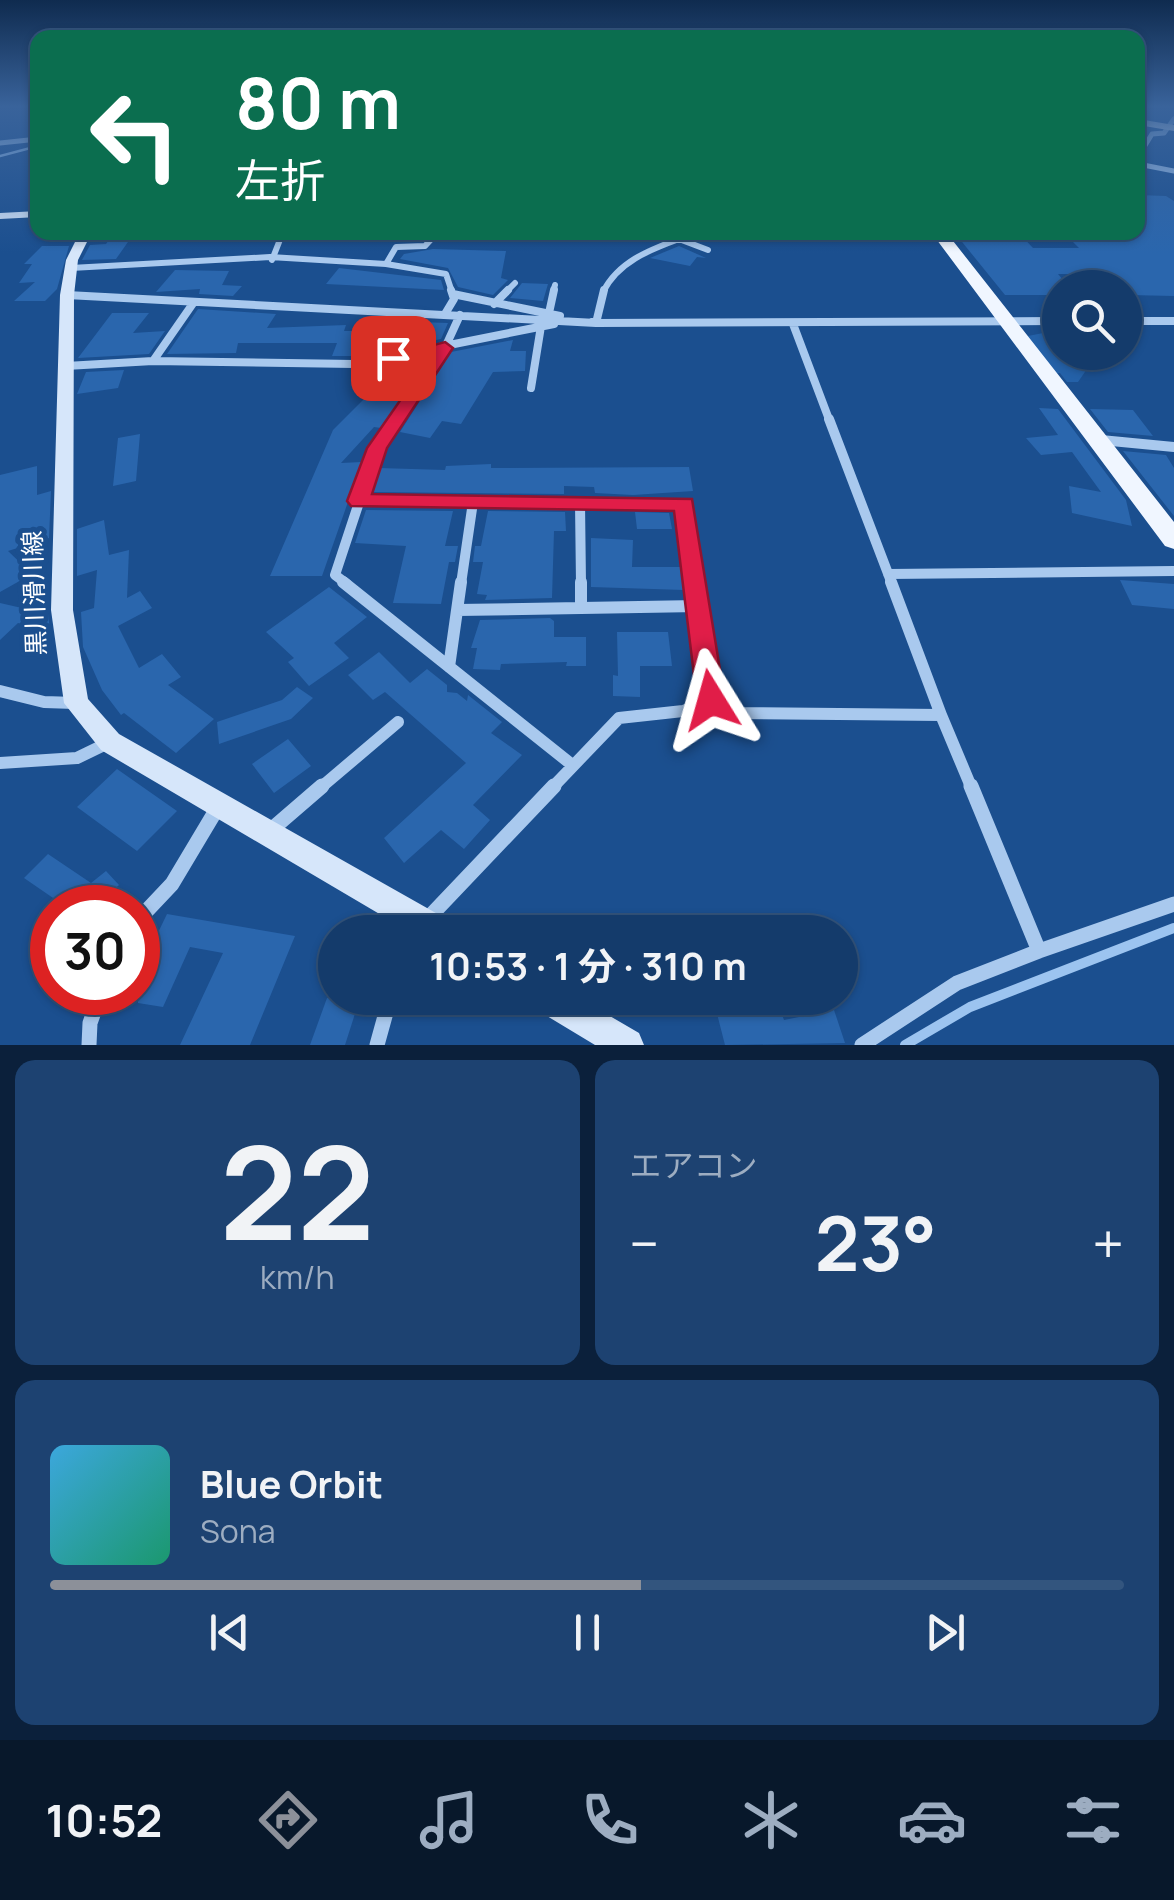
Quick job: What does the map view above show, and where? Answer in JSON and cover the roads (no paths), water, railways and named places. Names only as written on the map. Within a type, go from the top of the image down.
[{"type":"main road","points":[[0,216],[30,214]]},
{"type":"main road","name":"黒川滑川線","points":[[76,703],[62,610],[67,296],[71,268],[83,240]]},
{"type":"main road","points":[[944,240],[1174,540]]},
{"type":"main road","points":[[76,703],[110,742],[402,915]]},
{"type":"main road","points":[[577,1015],[627,1045]]},
{"type":"street","points":[[1145,162],[1174,170]]},
{"type":"street","points":[[272,260],[280,240]]},
{"type":"street","points":[[386,264],[396,247],[424,248],[434,240]]},
{"type":"street","points":[[596,323],[604,289],[612,276],[643,252],[679,240],[708,250]]},
{"type":"street","points":[[71,268],[156,262],[350,259],[446,274],[449,292],[560,322],[1042,321]]},
{"type":"street","points":[[483,316],[515,283]]},
{"type":"street","points":[[531,388],[555,285]]},
{"type":"street","points":[[445,314],[454,294]]},
{"type":"street","points":[[67,296],[596,323]]},
{"type":"street","points":[[152,361],[194,302]]},
{"type":"street","points":[[460,314],[445,348],[377,448],[336,575],[571,764]]},
{"type":"street","points":[[66,366],[152,361],[354,364],[445,348],[544,320]]},
{"type":"street","points":[[1142,321],[1174,322]]},
{"type":"street","points":[[793,324],[942,715],[1040,951]]},
{"type":"street","points":[[1095,440],[1174,447]]},
{"type":"street","points":[[358,501],[684,504],[711,700],[706,707]]},
{"type":"street","points":[[449,667],[473,502]]},
{"type":"street","points":[[580,503],[581,608]]},
{"type":"street","points":[[888,574],[1174,571]]},
{"type":"street","points":[[457,610],[698,606]]},
{"type":"street","points":[[0,692],[44,702],[76,703]]},
{"type":"street","points":[[438,915],[571,764],[619,718],[706,707],[728,713],[942,715]]},
{"type":"street","points":[[266,834],[398,722]]},
{"type":"street","points":[[0,762],[78,758],[110,742]]},
{"type":"street","points":[[160,897],[172,884],[218,806]]},
{"type":"street","points":[[862,1045],[956,984],[1174,904]]},
{"type":"street","points":[[90,1045],[93,1015]]},
{"type":"street","points":[[377,1045],[385,1015]]},
{"type":"waterway","points":[[905,1045],[970,1007],[1174,928]]}]
